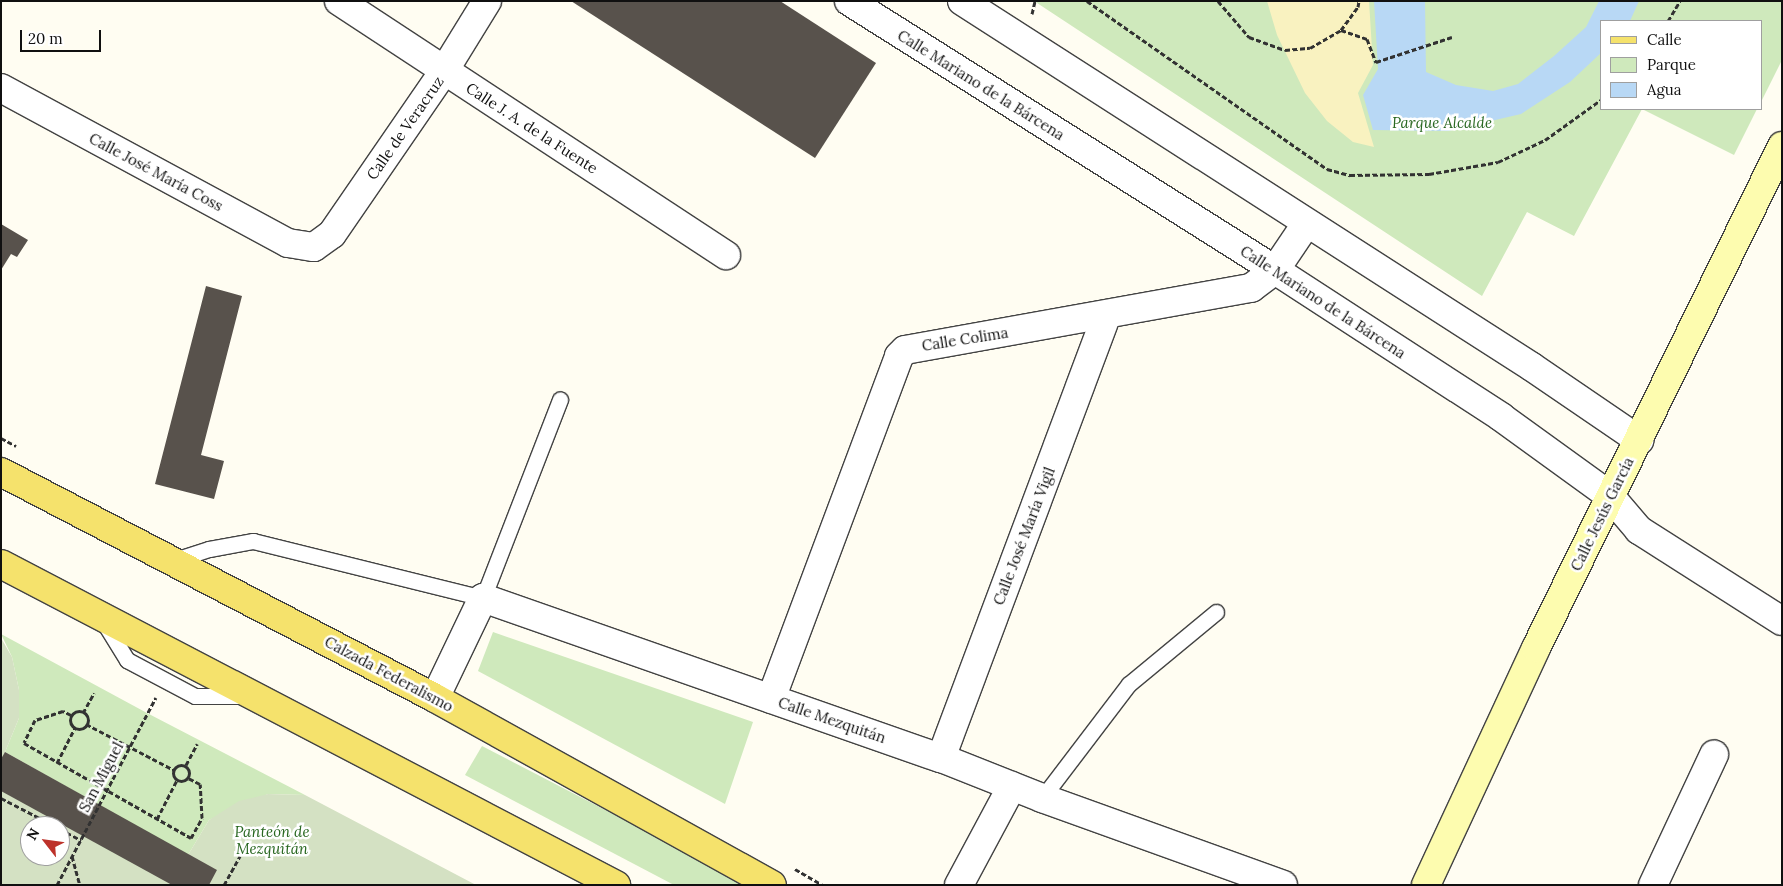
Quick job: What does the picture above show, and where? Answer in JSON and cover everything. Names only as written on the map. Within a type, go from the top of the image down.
[{"type":"main road","name":"Calzada Federalismo","points":[[1,472],[435,698],[772,885]]},
{"type":"main road","points":[[1,564],[616,885]]},
{"type":"street","name":"Calle J. A. de la Fuente","points":[[339,1],[726,254]]},
{"type":"street","name":"Calle de Veracruz","points":[[314,247],[332,234],[444,71],[487,1]]},
{"type":"street","name":"Calle Mariano de la Bárcena","points":[[849,1],[1501,416],[1610,496],[1639,530],[1782,622]]},
{"type":"street","points":[[962,1],[1306,224],[1532,367],[1639,440]]},
{"type":"street","name":"Calle José María Coss","points":[[1,88],[288,243],[314,247]]},
{"type":"street","name":"Calle Jesús García","points":[[1426,885],[1536,648],[1782,147]]},
{"type":"street","name":"Calle Colima","points":[[771,699],[899,356],[905,350],[1251,288],[1274,270],[1306,224]]},
{"type":"street","name":"Calle José María Vigil","points":[[940,758],[1107,315]]},
{"type":"street","points":[[435,698],[483,598]]},
{"type":"street","name":"Calle Mezquitán","points":[[483,598],[940,758],[1042,798],[1283,885]]},
{"type":"street","points":[[1653,885],[1714,755]]},
{"type":"street","points":[[958,885],[1012,786]]},
{"type":"lane","points":[[172,561],[209,549],[254,541],[483,598],[560,399]]},
{"type":"lane","points":[[1042,798],[1128,684],[1216,612]]},
{"type":"lane","points":[[100,615],[127,660],[195,696],[254,696]]},
{"type":"path","points":[[1087,1],[1326,169],[1350,175],[1428,174],[1498,162],[1545,140],[1600,100]]},
{"type":"path","points":[[1218,1],[1249,37],[1285,50],[1310,48],[1341,30],[1358,7],[1359,1]]},
{"type":"path","points":[[1669,20],[1680,1]]},
{"type":"path","points":[[1341,30],[1367,39],[1376,62],[1452,37]]},
{"type":"path","name":"San Miguel","points":[[57,885],[165,680]]},
{"type":"path","points":[[84,713],[94,693]]},
{"type":"path","points":[[72,715],[63,711],[35,720],[24,744],[191,838],[202,818],[200,784],[188,778]]},
{"type":"path","points":[[75,728],[70,721],[72,715],[76,712],[84,713]]},
{"type":"path","points":[[84,713],[87,719],[86,724]]},
{"type":"path","points":[[86,724],[174,770]]},
{"type":"path","points":[[75,728],[80,728],[86,724]]},
{"type":"path","points":[[57,763],[75,728]]},
{"type":"path","points":[[186,765],[197,744]]},
{"type":"path","points":[[177,765],[186,765],[189,770],[188,778],[182,782],[177,780],[173,774],[177,765]]},
{"type":"path","points":[[157,819],[177,780]]},
{"type":"path","points":[[1,798],[36,816]]},
{"type":"path","points":[[70,834],[81,840]]},
{"type":"path","points":[[72,855],[80,885]]},
{"type":"path","points":[[224,885],[240,856]]},
{"type":"green space","name":"Parque Alcalde","points":[[1034,1],[1782,1],[1782,60],[1763,98],[1763,20],[1600,20],[1600,110],[1641,110],[1574,236],[1527,212],[1482,296]]},
{"type":"green space","points":[[1644,110],[1756,110],[1734,155]]},
{"type":"green space","points":[[493,632],[753,722],[725,804],[478,671]]},
{"type":"green space","points":[[1,634],[305,795],[268,794],[209,820],[188,855],[5,752],[19,718],[19,690],[12,657]]},
{"type":"green space","name":"Panteón de Mezquitán","points":[[1,638],[12,657],[19,690],[19,718],[5,752],[188,855],[209,820],[239,801],[268,794],[305,795],[476,885],[1,885]]},
{"type":"green space","points":[[482,746],[750,885],[674,885],[465,775]]},
{"type":"sand","points":[[1267,1],[1369,1],[1373,65],[1358,93],[1374,147],[1353,142],[1327,121],[1305,93],[1277,35]]},
{"type":"water","points":[[1374,1],[1425,1],[1426,72],[1456,85],[1493,91],[1518,84],[1554,56],[1586,27],[1599,1],[1639,1],[1630,20],[1600,20],[1600,54],[1570,82],[1521,114],[1448,131],[1373,130],[1363,95],[1378,69]]},
{"type":"building","points":[[571,1],[780,1],[876,63],[815,158]]},
{"type":"building","points":[[1,224],[28,240],[17,257],[11,254],[1,270]]},
{"type":"building","points":[[206,286],[242,296],[201,455],[224,461],[214,499],[155,484]]},
{"type":"building","points":[[5,752],[217,870],[209,885],[172,885],[70,829],[70,816],[46,816],[1,791],[1,759]]}]
